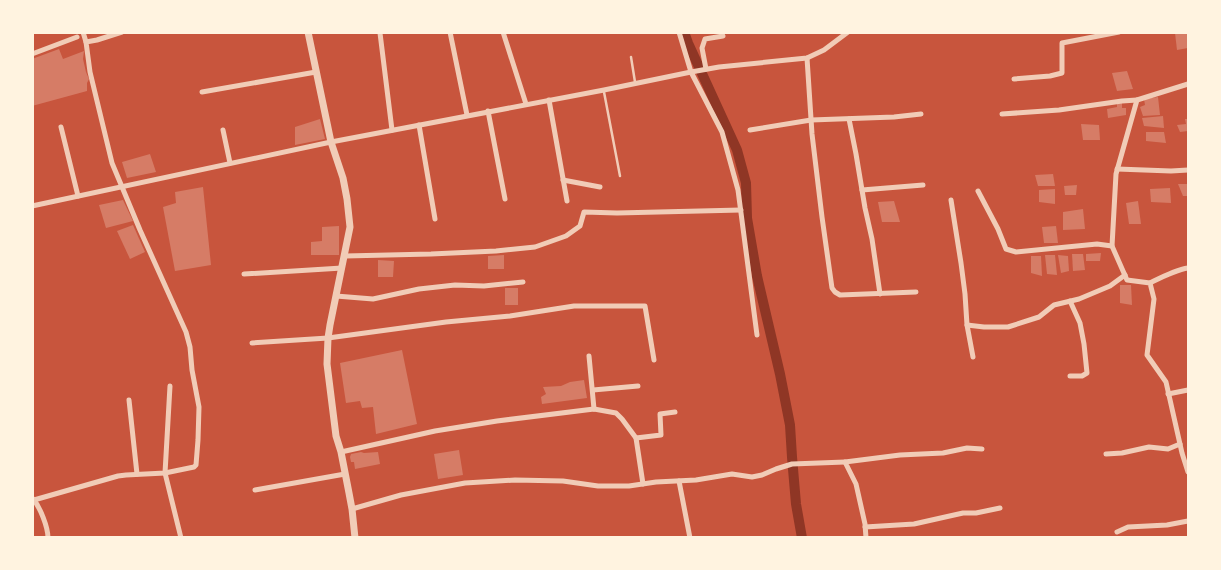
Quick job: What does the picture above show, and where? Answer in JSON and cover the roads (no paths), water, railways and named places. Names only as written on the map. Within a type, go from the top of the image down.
[{"type":"street","points":[[48,538],[48,531],[37,503],[33,499],[118,476],[165,473],[196,466],[198,440],[197,392],[192,370],[190,346],[186,332],[143,238],[112,163],[90,72],[83,32]]},
{"type":"street","points":[[308,32],[331,142],[348,199],[350,227],[328,338],[327,364],[336,436],[352,509],[355,538]]},
{"type":"street","points":[[450,32],[467,116]]},
{"type":"street","points":[[503,32],[526,104]]},
{"type":"street","points":[[678,32],[691,72],[722,132],[738,190],[757,335]]},
{"type":"street","points":[[32,206],[419,124],[604,90],[700,70],[807,58],[824,50],[848,32]]},
{"type":"street","points":[[1014,79],[1062,73],[1062,43],[1120,32]]},
{"type":"street","points":[[86,42],[120,33]]},
{"type":"street","points":[[380,33],[392,130]]},
{"type":"street","points":[[706,69],[702,48],[705,39],[723,36]]},
{"type":"street","points":[[32,54],[77,37]]},
{"type":"street","points":[[807,58],[811,120],[832,288],[840,296],[916,292]]},
{"type":"street","points":[[202,92],[316,72]]},
{"type":"street","points":[[1002,114],[1059,110],[1137,100],[1188,84]]},
{"type":"street","points":[[549,100],[567,201]]},
{"type":"street","points":[[1137,100],[1116,174],[1112,246],[1127,280],[1150,283],[1166,275],[1188,268]]},
{"type":"street","points":[[488,111],[506,198]]},
{"type":"street","points":[[750,130],[811,120],[894,117],[921,114]]},
{"type":"street","points":[[849,118],[872,239],[880,294]]},
{"type":"street","points":[[419,124],[435,219]]},
{"type":"street","points":[[61,127],[78,196]]},
{"type":"street","points":[[223,130],[230,163]]},
{"type":"street","points":[[1117,169],[1188,170]]},
{"type":"street","points":[[563,180],[600,187]]},
{"type":"street","points":[[862,190],[923,185]]},
{"type":"street","points":[[978,191],[1006,248],[1016,252],[1097,244],[1112,246]]},
{"type":"street","points":[[951,200],[965,294],[967,325],[973,357]]},
{"type":"street","points":[[345,256],[440,254],[535,247],[566,236],[580,226],[584,212],[741,210]]},
{"type":"street","points":[[244,274],[342,268]]},
{"type":"street","points":[[967,325],[1008,327],[1039,317],[1054,305],[1079,299],[1110,286],[1125,275]]},
{"type":"street","points":[[336,296],[373,299],[419,289],[454,285],[484,286],[523,282]]},
{"type":"street","points":[[1150,283],[1154,299],[1147,355],[1166,382],[1188,472]]},
{"type":"street","points":[[1070,301],[1080,323],[1087,373],[1082,376],[1070,376]]},
{"type":"street","points":[[252,343],[328,338],[446,322],[510,316],[574,306],[645,306],[654,360]]},
{"type":"street","points":[[589,356],[594,409]]},
{"type":"street","points":[[170,386],[165,473],[180,538]]},
{"type":"street","points":[[593,390],[638,386]]},
{"type":"street","points":[[1168,394],[1188,390]]},
{"type":"street","points":[[129,400],[137,474]]},
{"type":"street","points":[[341,452],[470,425],[594,409],[616,413],[636,438],[643,484]]},
{"type":"street","points":[[636,438],[661,435],[660,414],[675,412]]},
{"type":"street","points":[[1106,454],[1122,453],[1149,447],[1168,449],[1180,444]]},
{"type":"street","points":[[352,509],[401,495],[465,483],[515,480],[563,481],[598,486],[629,486],[656,482],[696,480],[732,474],[752,477],[792,464],[845,462],[900,455],[943,454],[966,448],[982,449]]},
{"type":"street","points":[[845,462],[856,484],[866,538]]},
{"type":"street","points":[[255,490],[345,474]]},
{"type":"street","points":[[679,481],[690,538]]},
{"type":"street","points":[[865,527],[914,524],[963,513],[976,513],[1000,508]]},
{"type":"street","points":[[1117,532],[1128,527],[1168,525],[1188,521]]},
{"type":"lane","points":[[631,57],[635,84]]},
{"type":"lane","points":[[604,90],[620,176]]},
{"type":"waterway","points":[[684,32],[737,150],[746,183],[747,218],[757,276],[790,425],[796,504],[802,538]]}]
